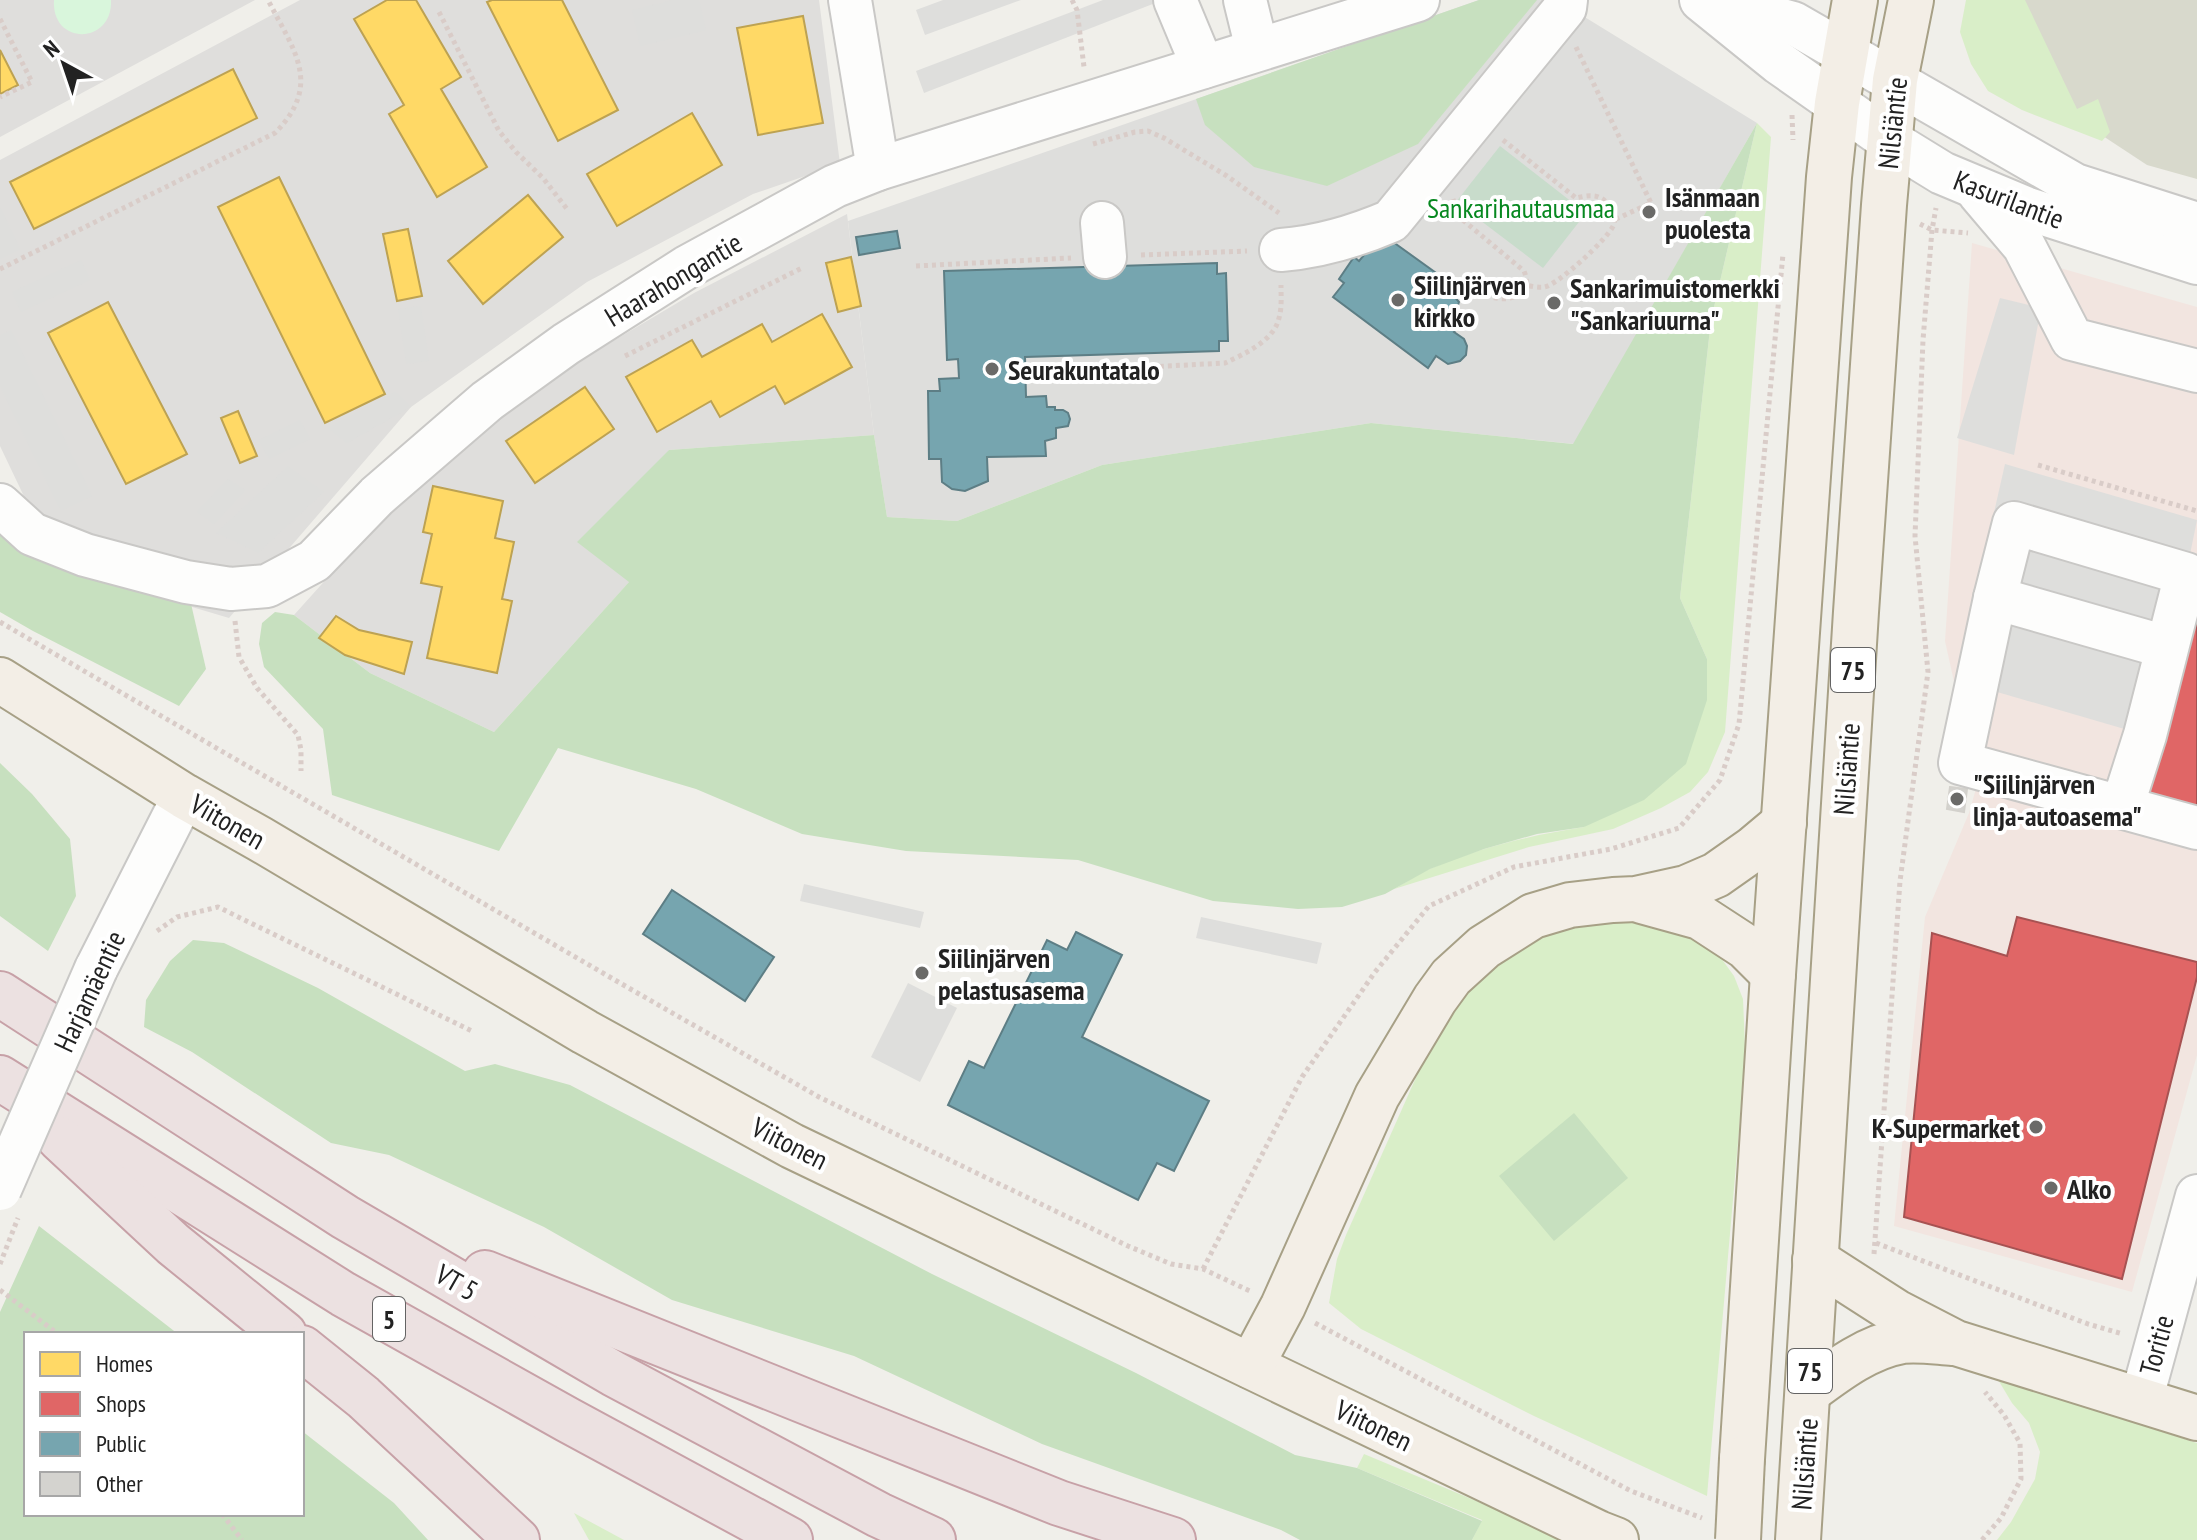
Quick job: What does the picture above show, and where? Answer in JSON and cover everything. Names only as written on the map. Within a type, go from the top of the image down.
[{"type":"highway","name":"VT 5","points":[[0,994],[345,1217],[614,1374],[879,1515],[933,1540]]},
{"type":"highway","points":[[0,1080],[173,1244],[282,1332]]},
{"type":"highway","name":"5","points":[[0,1080],[343,1294],[790,1540]]},
{"type":"highway","points":[[345,1217],[1059,1503],[1173,1540]]},
{"type":"highway","points":[[304,1350],[363,1397],[517,1540]]},
{"type":"main road","name":"Nilsiäntie","points":[[1846,54],[1855,0]]},
{"type":"main road","name":"Nilsiäntie","points":[[1798,1540],[1857,596],[1890,141],[1895,80],[1911,0]]},
{"type":"main road","name":"75","points":[[1837,103],[1846,54]]},
{"type":"main road","name":"Nilsiäntie","points":[[1727,1532],[1742,1459],[1773,974],[1829,177],[1837,103]]},
{"type":"main road","name":"Viitonen","points":[[0,680],[184,796],[585,1032],[792,1146],[1616,1540]]},
{"type":"main road","points":[[1251,1366],[1283,1306],[1377,1096],[1451,977],[1484,947],[1533,916],[1570,905],[1636,899],[1686,888],[1716,875],[1784,823]]},
{"type":"main road","points":[[1636,899],[1700,917],[1746,947],[1773,974]]},
{"type":"main road","points":[[1815,1260],[1896,1312],[1956,1343],[2197,1418]]},
{"type":"main road","points":[[1809,1391],[1837,1370],[1876,1349],[1904,1341],[1956,1343]]},
{"type":"street","points":[[850,0],[878,169]]},
{"type":"street","points":[[1175,0],[1203,67]]},
{"type":"street","points":[[1245,0],[1257,49]]},
{"type":"street","name":"Haarahongantie","points":[[0,505],[32,534],[85,555],[186,582],[231,589],[267,586],[314,561],[377,496],[487,401],[566,344],[687,267],[835,186],[878,169],[1418,0]]},
{"type":"street","points":[[1703,0],[1793,23],[1846,54]]},
{"type":"street","points":[[1703,0],[1779,63],[1837,103]]},
{"type":"street","points":[[1281,250],[1323,244],[1391,221],[1563,7]]},
{"type":"street","name":"Kasurilantie","points":[[1846,54],[2075,185],[2197,224]]},
{"type":"street","name":"Kasurilantie","points":[[1837,103],[1942,173],[1973,186],[2026,228],[2197,263]]},
{"type":"street","points":[[2075,185],[2045,194],[2026,228],[2072,339],[2197,371]]},
{"type":"street","points":[[2122,807],[2145,735],[2186,574],[2014,523],[1960,763],[2197,828]]},
{"type":"street","points":[[1995,598],[2166,647]]},
{"type":"street","name":"Harjamäentie","points":[[9,1203],[96,969],[184,796]]},
{"type":"street","name":"Toritie","points":[[2141,1401],[2197,1196]]},
{"type":"path","points":[[0,269],[275,133],[289,118],[299,99],[302,77],[297,56],[268,0]]},
{"type":"path","points":[[1072,0],[1077,10],[1085,76]]},
{"type":"path","points":[[1563,7],[1651,203],[1614,220]]},
{"type":"path","points":[[439,12],[499,131],[567,209]]},
{"type":"path","points":[[0,19],[32,82],[0,97]]},
{"type":"path","points":[[1787,104],[1794,117],[1793,145]]},
{"type":"path","points":[[1093,144],[1135,132],[1156,134],[1227,176],[1323,244]]},
{"type":"path","points":[[1493,145],[1499,137],[1576,198],[1593,195],[1602,198],[1613,213],[1614,224],[1608,234],[1554,283],[1543,288],[1525,285]]},
{"type":"path","points":[[1453,197],[1458,216],[1524,271],[1526,276],[1525,285],[1518,295],[1497,300],[1487,295]]},
{"type":"path","points":[[1867,1294],[1876,1243],[1900,881],[1928,672],[1915,536],[1923,340],[1932,230]]},
{"type":"path","points":[[1072,371],[1225,363],[1243,355],[1267,337],[1279,320],[1281,250]]},
{"type":"path","points":[[1203,1269],[1302,1077],[1375,972],[1429,906],[1514,867],[1611,849],[1679,828],[1720,780],[1739,724],[1783,252]]},
{"type":"path","points":[[625,356],[804,267]]},
{"type":"path","points":[[2038,465],[2197,511]]},
{"type":"path","points":[[231,589],[239,657],[257,688],[298,735],[301,771]]},
{"type":"path","points":[[0,622],[819,1097],[1128,1246],[1171,1264],[1203,1269],[1283,1306],[1631,1491],[1727,1532]]},
{"type":"path","points":[[148,938],[177,917],[218,907],[474,1032]]},
{"type":"path","points":[[0,1264],[9,1203]]},
{"type":"path","points":[[1876,1243],[2088,1324],[2156,1344]]},
{"type":"path","points":[[0,1290],[55,1332]]},
{"type":"path","points":[[1982,1389],[2004,1415],[2020,1443],[2021,1479],[2001,1518],[1982,1540]]},
{"type":"path","points":[[224,1516],[242,1540]]},
{"type":"shaded area","points":[[0,0],[255,0],[0,137]]},
{"type":"shaded area","points":[[300,0],[819,0],[840,164],[753,194],[587,282],[411,407],[229,618],[125,587],[61,574],[0,446],[0,160]]},
{"type":"shaded area","points":[[673,0],[699,0],[706,30],[640,46],[632,10]]},
{"type":"shaded area","points":[[943,0],[1021,0],[925,35],[916,10]]},
{"type":"shaded area","points":[[1103,0],[1163,0],[924,93],[916,71]]},
{"type":"shaded area","points":[[1479,0],[1557,0],[1757,123],[1574,444],[1371,423],[1102,465],[957,521],[887,517],[848,221]]},
{"type":"shaded area","points":[[1990,0],[2197,0],[2197,179],[2147,165],[2006,72]]},
{"type":"shaded area","points":[[0,207],[20,249],[0,259]]},
{"type":"shaded area","points":[[847,214],[874,435],[669,450],[630,581],[494,732],[370,673],[294,615],[446,446],[593,345],[598,350],[694,293]]},
{"type":"shaded area","points":[[1972,243],[2197,307],[2197,1055],[2132,1292],[1894,1226],[1925,917],[1969,813],[1977,785],[1945,641]]},
{"type":"shaded area","points":[[81,260],[90,280],[21,312],[12,292]]},
{"type":"shaded area","points":[[2000,298],[2041,308],[2014,455],[1957,438]]},
{"type":"shaded area","points":[[421,306],[429,361],[406,364],[398,309]]},
{"type":"shaded area","points":[[11,330],[92,496],[61,511],[0,386],[0,335]]},
{"type":"shaded area","points":[[395,392],[411,407],[347,443],[328,428]]},
{"type":"shaded area","points":[[300,420],[310,439],[269,459],[259,440]]},
{"type":"shaded area","points":[[2005,464],[2197,520],[2145,735],[1956,680]]},
{"type":"shaded area","points":[[288,466],[324,492],[258,553],[216,533]]},
{"type":"shaded area","points":[[228,479],[245,490],[214,524],[197,512]]},
{"type":"shaded area","points":[[804,884],[924,912],[920,928],[800,901]]},
{"type":"shaded area","points":[[1201,917],[1322,943],[1317,964],[1196,938]]},
{"type":"shaded area","points":[[908,983],[957,1008],[920,1082],[871,1057]]},
{"type":"green space","points":[[54,0],[111,0],[109,15],[103,25],[93,32],[71,32],[62,26],[56,15]]},
{"type":"green space","points":[[1479,0],[1537,0],[1418,144],[1327,186],[1254,167],[1205,125],[1196,99]]},
{"type":"green space","points":[[1966,0],[2025,0],[2077,109],[2098,99],[2110,132],[2102,141],[2022,110],[1988,91],[1971,64],[1960,32]]},
{"type":"green space","points":[[1757,123],[1771,137],[1725,732],[1708,772],[1690,792],[1613,829],[1529,847],[1394,889],[1427,870],[1469,854],[1526,838],[1584,827],[1707,659],[1680,598],[1711,320]]},
{"type":"green space","points":[[1757,123],[1711,320],[1680,598],[1707,659],[1707,700],[1686,764],[1644,800],[1584,827],[1537,834],[1484,849],[1430,869],[1385,894],[1342,907],[1298,909],[1213,901],[1078,860],[906,851],[802,834],[696,789],[558,748],[499,851],[332,795],[323,729],[264,667],[259,644],[262,623],[275,612],[294,615],[370,673],[494,732],[629,582],[577,542],[669,450],[874,435],[887,517],[957,521],[1102,465],[1371,423],[1573,444]]},
{"type":"green space","name":"Sankarihautausmaa","points":[[1500,146],[1586,213],[1543,268],[1456,202]]},
{"type":"green space","points":[[0,505],[186,582],[206,669],[179,706],[0,612]]},
{"type":"green space","points":[[0,763],[32,794],[70,839],[76,896],[48,951],[0,916]]},
{"type":"green space","points":[[1625,921],[1661,924],[1713,947],[1734,976],[1743,999],[1745,1047],[1739,1131],[1707,1496],[1534,1416],[1361,1329],[1329,1303],[1337,1259],[1346,1235],[1434,1037],[1468,991],[1506,956],[1530,942],[1578,925]]},
{"type":"green space","points":[[193,940],[224,943],[318,988],[465,1071],[495,1064],[570,1085],[932,1274],[1136,1373],[1295,1455],[1357,1468],[1482,1521],[1472,1540],[1300,1540],[1281,1530],[1042,1444],[854,1356],[672,1300],[544,1227],[389,1155],[331,1143],[192,1052],[144,1027],[146,1000],[170,961]]},
{"type":"green space","points":[[1574,1113],[1628,1178],[1554,1241],[1499,1176]]},
{"type":"green space","points":[[39,1226],[175,1332],[24,1332],[24,1516],[304,1516],[304,1433],[394,1503],[428,1540],[0,1540],[0,1312]]},
{"type":"green space","points":[[1997,1378],[2197,1443],[2197,1540],[1997,1540],[2035,1479],[2040,1452],[2029,1423]]},
{"type":"green space","points":[[1364,1454],[1570,1540],[1472,1540],[1482,1520],[1357,1468]]},
{"type":"green space","points":[[574,1513],[624,1540],[589,1540]]},
{"type":"building: Homes","points":[[387,0],[416,0],[461,77],[441,89],[487,167],[437,197],[389,114],[404,105],[354,19]]},
{"type":"building: Homes","points":[[562,0],[618,110],[558,141],[487,2]]},
{"type":"building: Homes","points":[[803,16],[823,123],[758,135],[737,28]]},
{"type":"building: Homes","points":[[0,50],[18,85],[0,94]]},
{"type":"building: Homes","points":[[233,69],[257,118],[34,229],[10,182]]},
{"type":"building: Homes","points":[[692,113],[722,165],[617,226],[587,174]]},
{"type":"building: Homes","points":[[279,177],[385,394],[325,423],[218,207]]},
{"type":"building: Homes","points":[[528,195],[563,237],[483,304],[448,261]]},
{"type":"building: Homes","points":[[408,229],[422,296],[397,301],[383,234]]},
{"type":"building: Homes","points":[[851,257],[861,306],[838,312],[826,263]]},
{"type":"building: Homes","points":[[108,302],[187,454],[126,484],[48,333]]},
{"type":"building: Homes","points":[[822,314],[852,367],[785,404],[775,386],[720,417],[711,401],[657,432],[626,377],[692,340],[702,357],[762,324],[772,342]]},
{"type":"building: Homes","points":[[585,387],[614,429],[535,483],[506,441]]},
{"type":"building: Homes","points":[[238,411],[257,456],[240,463],[221,418]]},
{"type":"building: Homes","points":[[433,486],[503,501],[495,538],[514,542],[502,599],[512,601],[497,673],[427,658],[442,587],[421,583],[432,534],[423,532]]},
{"type":"building: Homes","points":[[336,616],[359,630],[412,642],[404,674],[345,655],[319,638]]},
{"type":"building: Shops","points":[[2197,608],[2197,817],[2145,803]]},
{"type":"building: Shops","name":"K-Supermarket","points":[[2017,917],[2197,962],[2197,977],[2122,1279],[1904,1217],[1932,933],[2007,956]]},
{"type":"building: Public","points":[[897,231],[900,248],[859,255],[856,237]]},
{"type":"building: Public","name":"Siilinjärven kirkko","points":[[1382,234],[1457,288],[1453,295],[1459,302],[1456,311],[1465,317],[1454,332],[1464,339],[1467,346],[1466,355],[1460,361],[1448,364],[1436,356],[1428,368],[1333,297],[1344,283],[1339,279],[1354,257],[1359,261]]},
{"type":"building: Public","name":"Seurakuntatalo","points":[[1217,263],[1217,274],[1226,273],[1228,341],[1219,341],[1219,351],[1025,357],[1026,397],[1046,396],[1047,407],[1068,413],[1068,426],[1056,428],[1056,438],[1045,441],[1046,456],[987,457],[988,481],[965,491],[952,489],[942,482],[941,459],[929,459],[928,391],[940,391],[939,379],[959,378],[958,359],[947,360],[944,271]]},
{"type":"building: Public","points":[[672,890],[774,957],[745,1001],[643,934]]},
{"type":"building: Public","points":[[1076,932],[1122,955],[1082,1037],[1209,1101],[1174,1171],[1157,1163],[1138,1200],[948,1105],[969,1061],[984,1068],[1047,940],[1067,950]]},
{"type":"building: Other","name":"\"Siilinjärven linja-autoasema\"","points":[[1950,787],[1967,789],[1964,812],[1947,809]]},
{"type":"place","name":"Isänmaan puolesta","points":[[1649,212]]},
{"type":"place","name":"Siilinjärven kirkko","points":[[1398,300]]},
{"type":"place","name":"Sankarimuistomerkki \"Sankariuurna\"","points":[[1554,303]]},
{"type":"place","name":"Seurakuntatalo","points":[[992,369]]},
{"type":"place","name":"\"Siilinjärven linja-autoasema\"","points":[[1957,799]]},
{"type":"place","name":"Siilinjärven pelastusasema","points":[[922,973]]},
{"type":"place","name":"K-Supermarket","points":[[2036,1127]]},
{"type":"place","name":"Alko","points":[[2051,1188]]}]
